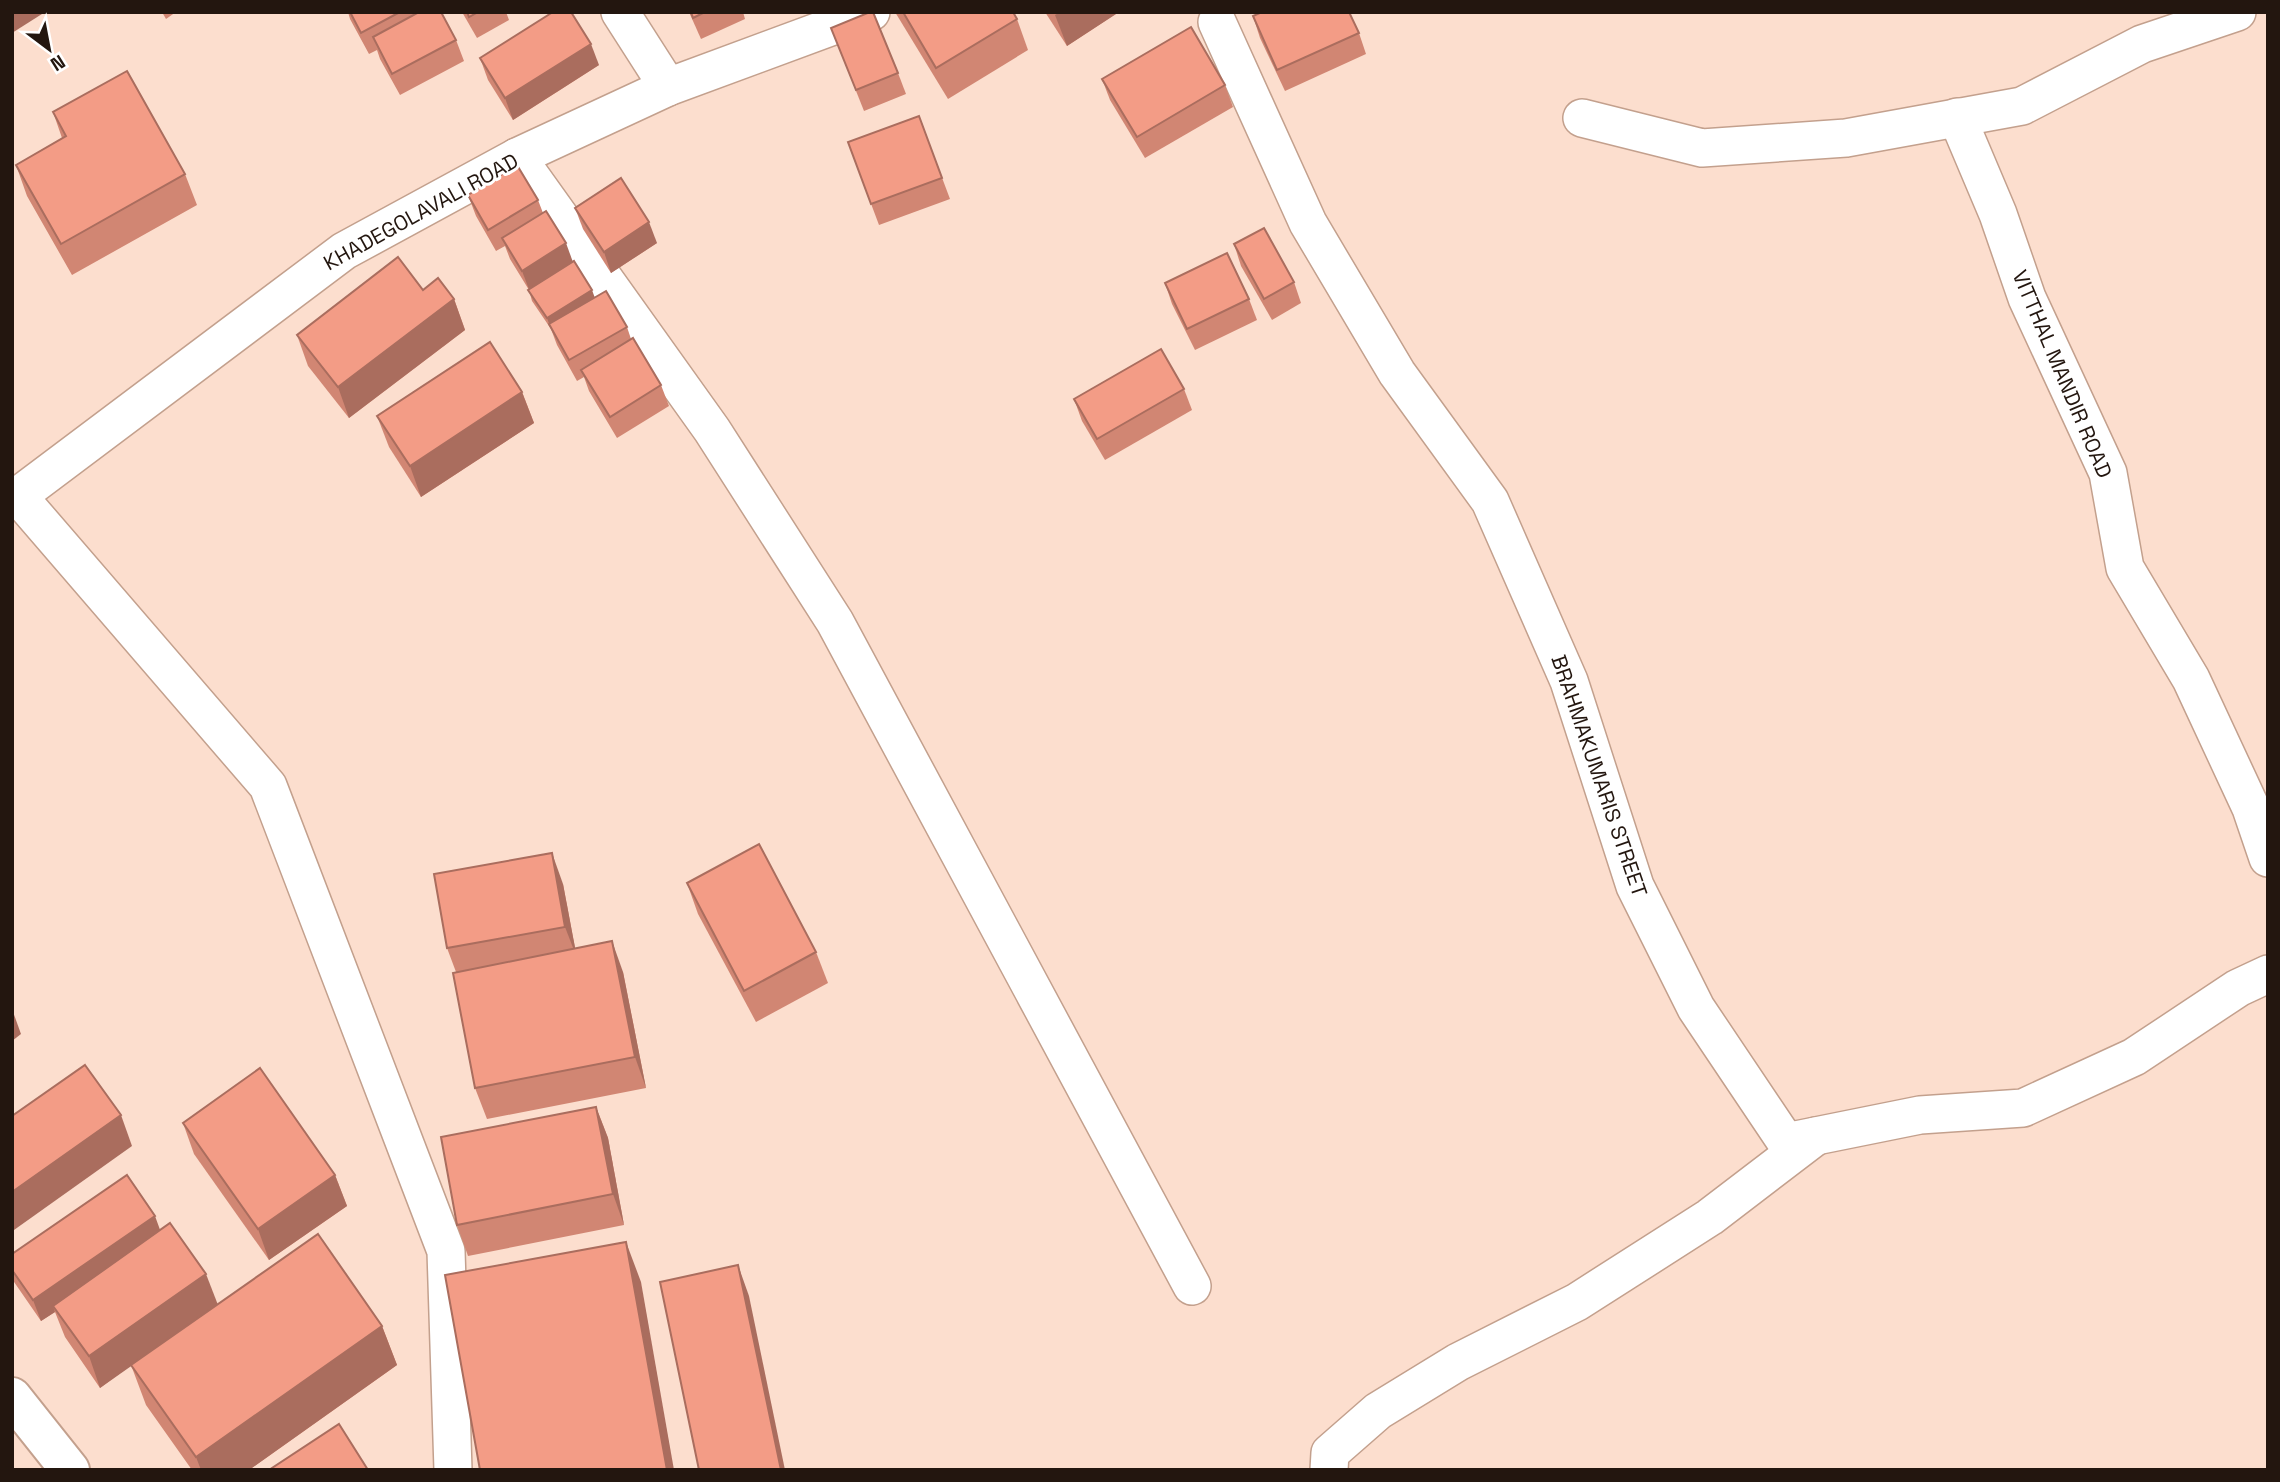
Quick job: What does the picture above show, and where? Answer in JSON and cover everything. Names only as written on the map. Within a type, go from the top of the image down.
[{"type":"street","points":[[620,12],[668,87]]},
{"type":"street","name":"KHADEGOLAVALI ROAD","points":[[15,496],[344,251],[517,157],[668,87],[871,12]]},
{"type":"street","points":[[1582,118],[1702,148],[1846,138],[2022,106],[2142,44],[2237,12]]},
{"type":"street","name":"BRAHMAKUMARIS STREET","points":[[1217,22],[1308,223],[1397,373],[1490,501],[1569,681],[1635,886],[1696,1008],[1786,1142],[1920,1115],[2023,1108],[2134,1057],[2238,988],[2268,974]]},
{"type":"street","name":"VITTHAL MANDIR ROAD","points":[[1957,117],[1998,214],[2027,298],[2108,473],[2125,568],[2191,679],[2251,808],[2268,858]]},
{"type":"street","points":[[517,157],[712,430],[835,622],[1192,1286]]},
{"type":"street","points":[[15,496],[268,786],[446,1251],[453,1470]]},
{"type":"street","points":[[1329,1470],[1330,1454],[1378,1411],[1458,1362],[1577,1302],[1710,1217],[1817,1136]]},
{"type":"street","points":[[12,1397],[70,1470]]},
{"type":"building","points":[[350,12],[400,12],[361,33]]},
{"type":"building","points":[[419,12],[441,12],[456,40],[392,74],[373,37]]},
{"type":"building","points":[[553,12],[571,12],[591,44],[505,98],[480,58]]},
{"type":"building","points":[[691,12],[705,12],[693,18]]},
{"type":"building","points":[[873,12],[898,73],[856,90],[831,28]]},
{"type":"building","points":[[903,12],[1013,12],[1017,19],[936,68]]},
{"type":"building","points":[[1262,12],[1349,12],[1359,33],[1277,70],[1253,16]]},
{"type":"building","points":[[1191,27],[1225,85],[1137,137],[1102,79]]},
{"type":"building","points":[[127,71],[185,174],[61,244],[16,165],[66,136],[53,112]]},
{"type":"building","points":[[919,116],[942,178],[871,204],[848,142]]},
{"type":"building","points":[[517,165],[538,200],[488,230],[468,195]]},
{"type":"building","points":[[621,178],[649,222],[604,252],[575,208]]},
{"type":"building","points":[[546,211],[566,243],[522,271],[502,238]]},
{"type":"building","points":[[1264,228],[1294,282],[1264,299],[1234,244]]},
{"type":"building","points":[[1227,253],[1249,299],[1187,329],[1165,283]]},
{"type":"building","points":[[398,257],[423,290],[438,278],[454,299],[338,387],[297,335]]},
{"type":"building","points":[[574,261],[592,290],[547,318],[528,290]]},
{"type":"building","points":[[606,291],[627,327],[569,360],[549,324]]},
{"type":"building","points":[[633,338],[661,385],[610,417],[581,370]]},
{"type":"building","points":[[490,342],[522,392],[410,466],[377,416]]},
{"type":"building","points":[[1161,349],[1184,389],[1097,439],[1074,399]]},
{"type":"building","points":[[759,844],[816,952],[744,991],[687,883]]},
{"type":"building","points":[[552,853],[565,927],[447,948],[434,874]]},
{"type":"building","points":[[612,941],[635,1057],[475,1088],[453,973]]},
{"type":"building","points":[[85,1065],[121,1115],[12,1192],[12,1116]]},
{"type":"building","points":[[260,1068],[335,1175],[258,1229],[183,1123]]},
{"type":"building","points":[[596,1107],[613,1194],[457,1225],[441,1137]]},
{"type":"building","points":[[127,1175],[155,1216],[33,1300],[12,1270],[12,1254]]},
{"type":"building","points":[[170,1223],[206,1274],[89,1356],[53,1306]]},
{"type":"building","points":[[318,1234],[382,1326],[196,1457],[131,1365]]},
{"type":"building","points":[[626,1242],[667,1470],[480,1470],[445,1275]]},
{"type":"building","points":[[738,1265],[781,1470],[699,1470],[660,1282]]},
{"type":"building","points":[[339,1424],[368,1470],[269,1470]]}]
